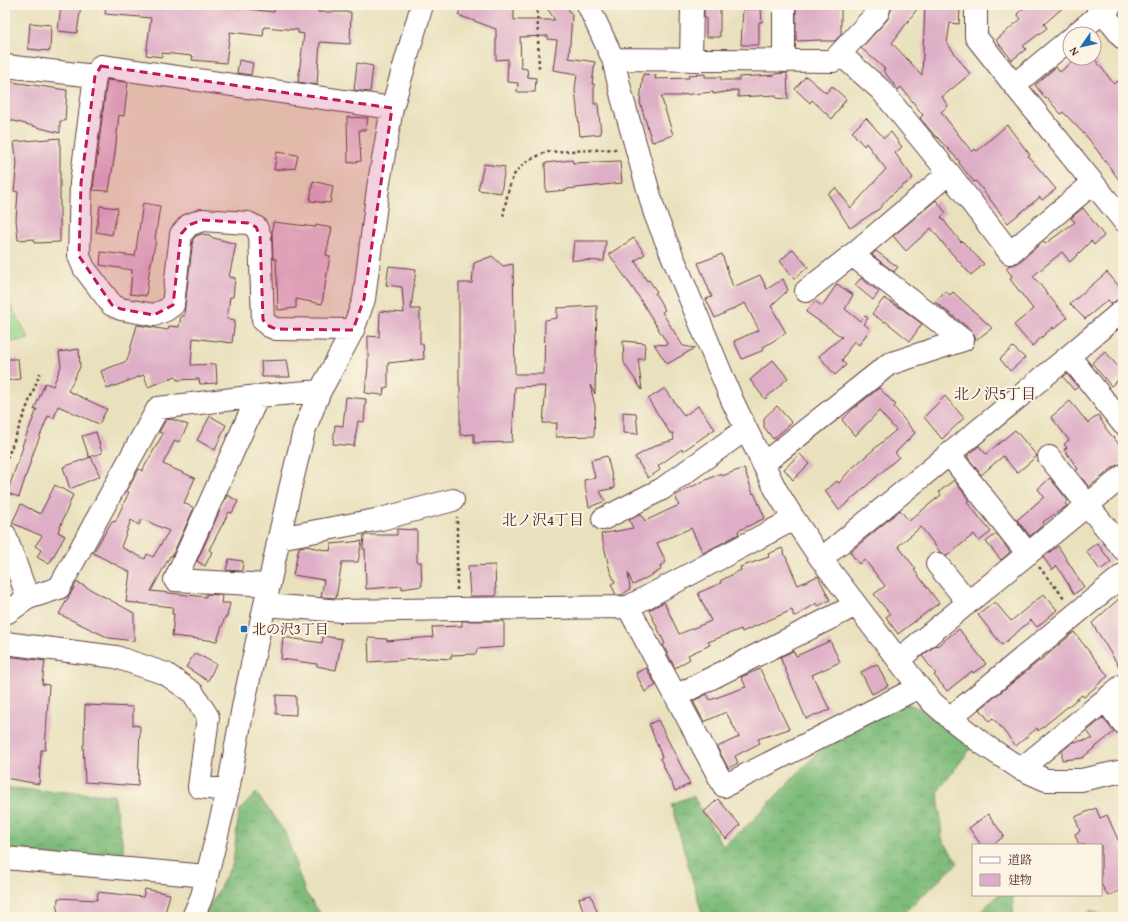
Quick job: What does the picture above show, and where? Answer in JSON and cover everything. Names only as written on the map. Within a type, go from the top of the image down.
[{"type":"street","points":[[193,917],[202,896],[228,790],[279,538],[304,431],[320,391],[336,364],[353,330],[364,299],[378,188],[392,108],[419,5]]},
{"type":"street","points":[[588,5],[613,59],[655,214],[732,400],[776,490],[821,560],[933,703],[983,744],[1021,769],[1046,780],[1080,780],[1123,771]]},
{"type":"street","points":[[691,60],[692,5]]},
{"type":"street","points":[[784,5],[784,61]]},
{"type":"street","points":[[613,59],[833,61],[878,12],[880,5]]},
{"type":"street","points":[[976,5],[976,37],[1123,220]]},
{"type":"street","points":[[1084,26],[1103,7],[1123,38]]},
{"type":"street","points":[[1014,85],[1062,46]]},
{"type":"street","points":[[840,54],[881,90],[949,173],[1010,253],[1093,183]]},
{"type":"street","points":[[5,66],[95,76]]},
{"type":"street","points":[[353,330],[276,330],[263,320],[260,236],[256,227],[248,222],[202,220],[189,225],[181,234],[173,305],[166,310],[154,315],[121,310],[112,305],[84,268],[79,256],[81,182],[95,76],[101,66],[392,108]]},
{"type":"street","points":[[806,291],[852,255],[949,173]]},
{"type":"street","points":[[763,464],[889,364],[963,340],[852,255]]},
{"type":"street","points":[[821,560],[1123,310]]},
{"type":"street","points":[[1069,356],[1123,424]]},
{"type":"street","points":[[5,611],[8,612],[28,598],[59,588],[158,408],[258,396],[320,391]]},
{"type":"street","points":[[258,396],[175,580],[267,595],[342,611],[628,607],[794,519]]},
{"type":"street","points":[[603,519],[662,489],[746,429]]},
{"type":"street","points":[[949,454],[1028,554]]},
{"type":"street","points":[[1049,458],[1123,549]]},
{"type":"street","points":[[898,660],[1123,476]]},
{"type":"street","points":[[279,538],[381,518],[455,508]]},
{"type":"street","points":[[5,535],[28,598]]},
{"type":"street","points":[[937,564],[968,602]]},
{"type":"street","points":[[950,718],[1123,575]]},
{"type":"street","points":[[676,696],[856,605]]},
{"type":"street","points":[[628,607],[724,786],[919,687]]},
{"type":"street","points":[[5,643],[116,656],[166,674],[193,693],[208,717],[199,787],[228,790]]},
{"type":"street","points":[[1021,769],[1123,685]]},
{"type":"street","points":[[1105,700],[1123,723]]},
{"type":"street","points":[[5,858],[207,876]]},
{"type":"path","points":[[537,5],[539,68]]},
{"type":"path","points":[[503,216],[512,179],[522,166],[546,152],[636,148]]},
{"type":"path","points":[[5,464],[40,373]]},
{"type":"path","points":[[455,508],[457,609]]},
{"type":"path","points":[[1028,554],[1076,614]]},
{"type":"highlighted area","points":[[101,66],[392,108],[364,299],[353,330],[276,329],[269,326],[263,320],[260,236],[256,227],[248,223],[202,220],[189,225],[181,234],[173,305],[154,315],[121,309],[112,305],[79,256],[81,183],[95,76]]},
{"type":"green space","points":[[5,295],[29,339],[5,343]]},
{"type":"green space","points":[[902,701],[927,712],[972,747],[938,791],[942,839],[958,863],[899,917],[703,917],[671,804],[693,796],[723,846],[752,821],[820,750]]},
{"type":"green space","points":[[5,788],[114,795],[126,863],[5,850]]},
{"type":"green space","points":[[256,793],[285,832],[305,892],[323,917],[204,917],[233,863],[239,811]]},
{"type":"green space","points":[[997,896],[1012,896],[1014,917],[975,917]]},
{"type":"green space","points":[[1090,910],[1106,917],[1087,917]]},
{"type":"building","points":[[61,5],[81,5],[77,33],[58,31]]},
{"type":"building","points":[[106,5],[229,5],[229,7],[274,12],[275,5],[319,5],[318,12],[351,12],[350,44],[320,42],[317,85],[298,82],[304,34],[298,33],[298,30],[264,27],[263,36],[230,32],[226,63],[192,60],[193,56],[162,53],[162,57],[146,55],[151,18],[105,14]]},
{"type":"building","points":[[462,5],[514,5],[514,20],[555,20],[545,5],[566,5],[572,15],[569,58],[595,62],[592,84],[594,84],[594,104],[598,104],[601,134],[580,136],[575,90],[577,74],[553,70],[557,40],[548,39],[548,36],[520,37],[521,68],[527,69],[528,77],[536,78],[535,92],[517,92],[518,83],[507,82],[508,59],[496,60],[496,29],[458,15]]},
{"type":"building","points":[[704,5],[720,5],[720,37],[706,37]]},
{"type":"building","points":[[796,5],[841,5],[841,34],[835,41],[796,41]]},
{"type":"building","points":[[896,5],[920,5],[892,43],[922,75],[925,5],[950,5],[950,9],[960,9],[959,24],[950,23],[947,43],[970,74],[942,97],[948,106],[941,112],[972,152],[975,149],[977,151],[1007,125],[1030,155],[1028,156],[1056,189],[1042,200],[1040,197],[1008,223],[976,181],[974,182],[959,163],[960,162],[920,118],[923,115],[901,87],[898,90],[883,70],[885,69],[861,48],[887,20],[891,10]]},
{"type":"building","points":[[1028,5],[1066,5],[1044,24],[1047,28],[1023,46],[1026,49],[1012,60],[996,40],[1021,19],[1017,14]]},
{"type":"building","points":[[743,9],[761,9],[762,22],[759,22],[759,45],[741,45]]},
{"type":"building","points":[[30,23],[51,25],[50,51],[28,49]]},
{"type":"building","points":[[239,60],[253,63],[251,75],[237,73]]},
{"type":"building","points":[[357,63],[373,66],[370,92],[354,90]]},
{"type":"building","points":[[1067,66],[1100,66],[1114,84],[1117,81],[1123,88],[1123,185],[1088,138],[1063,112],[1061,114],[1047,98],[1046,99],[1035,85],[1056,67],[1060,72]]},
{"type":"building","points":[[787,73],[788,99],[776,98],[776,95],[738,97],[738,90],[713,94],[713,92],[681,96],[661,96],[673,135],[652,142],[640,102],[643,74],[656,75],[655,79],[689,78],[689,75],[705,74],[705,77],[721,77],[721,80],[739,80],[739,77]]},
{"type":"building","points":[[806,76],[826,93],[832,86],[846,99],[832,119],[812,100],[810,103],[795,89]]},
{"type":"building","points":[[107,80],[128,82],[124,116],[119,115],[109,191],[93,190]]},
{"type":"building","points":[[5,81],[67,90],[65,121],[60,121],[60,133],[6,119]]},
{"type":"building","points":[[347,117],[368,118],[366,130],[359,130],[361,161],[348,163]]},
{"type":"building","points":[[866,118],[884,138],[891,132],[902,147],[895,153],[913,178],[891,195],[879,209],[850,228],[828,194],[836,188],[851,208],[886,169],[866,143],[864,146],[852,132]]},
{"type":"building","points":[[60,138],[60,242],[34,243],[34,239],[18,240],[16,220],[18,192],[14,191],[17,164],[14,142]]},
{"type":"building","points":[[277,152],[298,155],[295,168],[274,170]]},
{"type":"building","points":[[572,160],[573,163],[620,161],[622,183],[546,192],[545,163]]},
{"type":"building","points":[[484,164],[505,167],[501,193],[478,190]]},
{"type":"building","points":[[313,181],[333,186],[330,203],[310,201]]},
{"type":"building","points":[[936,200],[946,213],[941,217],[961,242],[962,241],[984,264],[971,275],[931,228],[906,251],[893,236]]},
{"type":"building","points":[[143,203],[160,206],[156,240],[146,296],[130,294],[132,270],[100,265],[101,252],[135,256]]},
{"type":"building","points":[[100,206],[118,208],[112,235],[96,232]]},
{"type":"building","points":[[1083,208],[1104,236],[1094,245],[1091,241],[1070,262],[1062,252],[1033,276],[1067,318],[1054,329],[1053,327],[1032,346],[1014,325],[1033,309],[1010,279],[1012,276],[1006,268],[1010,265],[1018,263],[1043,242],[1045,244],[1075,222],[1071,218]]},
{"type":"building","points":[[273,222],[316,227],[316,225],[332,228],[326,255],[330,256],[322,304],[296,299],[296,308],[278,310],[276,259],[273,259]]},
{"type":"building","points":[[201,234],[210,235],[210,237],[236,244],[229,277],[235,278],[233,297],[230,297],[227,319],[235,320],[232,343],[193,338],[191,365],[216,364],[217,383],[200,384],[199,379],[177,380],[176,376],[148,387],[144,375],[107,389],[101,371],[127,361],[137,325],[168,330],[169,326],[179,327],[181,316],[184,316],[193,239]]},
{"type":"building","points":[[634,238],[645,254],[635,261],[647,281],[649,280],[657,292],[655,293],[665,310],[662,312],[683,346],[695,348],[667,364],[654,344],[668,345],[639,297],[609,254]]},
{"type":"building","points":[[574,241],[606,241],[604,261],[572,260]]},
{"type":"building","points":[[793,249],[808,267],[794,279],[780,261]]},
{"type":"building","points":[[876,251],[898,267],[894,272],[872,255]]},
{"type":"building","points":[[722,254],[733,287],[760,275],[767,289],[783,279],[788,290],[771,306],[786,333],[762,348],[764,350],[742,359],[734,341],[759,330],[745,303],[715,318],[706,299],[712,297],[698,263]]},
{"type":"building","points":[[492,256],[503,266],[513,264],[515,374],[544,374],[545,320],[557,318],[557,308],[597,306],[595,394],[590,385],[595,406],[594,436],[556,437],[557,423],[543,423],[546,386],[515,387],[512,442],[474,443],[474,434],[460,435],[459,283],[472,283],[474,263]]},
{"type":"building","points":[[389,266],[416,269],[411,309],[420,309],[420,344],[423,344],[424,359],[388,363],[388,387],[384,388],[383,395],[365,393],[368,366],[368,336],[379,337],[380,311],[404,313],[402,287],[386,285]]},
{"type":"building","points":[[1107,272],[1123,291],[1123,296],[1111,304],[1108,300],[1085,319],[1070,304]]},
{"type":"building","points":[[861,278],[879,292],[873,300],[855,285]]},
{"type":"building","points":[[837,284],[853,295],[845,309],[860,321],[865,316],[868,318],[864,324],[870,329],[859,345],[854,341],[842,360],[846,365],[835,375],[819,356],[842,337],[806,312],[815,301],[822,306]]},
{"type":"building","points":[[945,291],[950,295],[953,292],[992,328],[976,340],[971,330],[935,302]]},
{"type":"building","points":[[884,298],[922,324],[910,341],[885,321],[884,322],[872,314]]},
{"type":"building","points":[[623,341],[645,343],[644,359],[638,359],[642,390],[624,363]]},
{"type":"building","points":[[1013,347],[1025,358],[1010,371],[1000,359]]},
{"type":"building","points":[[79,349],[80,367],[68,391],[107,409],[99,424],[58,406],[54,418],[48,416],[34,451],[19,497],[7,493],[23,447],[22,446],[37,409],[34,410],[45,383],[53,386],[61,366],[59,352]]},
{"type":"building","points":[[1105,351],[1123,373],[1123,376],[1111,386],[1092,363]]},
{"type":"building","points":[[5,359],[18,359],[20,379],[5,381]]},
{"type":"building","points":[[287,360],[290,377],[262,377],[261,361]]},
{"type":"building","points":[[773,360],[788,378],[765,399],[750,380]]},
{"type":"building","points":[[1067,374],[1078,387],[1074,390],[1063,377]]},
{"type":"building","points":[[665,388],[684,416],[698,406],[715,429],[658,466],[660,470],[648,478],[635,457],[656,445],[674,440],[673,433],[670,433],[648,399]]},
{"type":"building","points":[[879,388],[896,405],[894,407],[915,433],[895,453],[899,457],[839,510],[825,491],[837,481],[839,483],[851,469],[896,430],[879,411],[855,436],[842,420]]},
{"type":"building","points":[[945,396],[964,418],[942,439],[924,417]]},
{"type":"building","points":[[346,397],[366,399],[364,422],[358,421],[354,446],[333,444],[335,425],[343,426]]},
{"type":"building","points":[[1070,401],[1088,423],[1098,415],[1107,430],[1123,449],[1123,463],[1115,466],[1089,487],[1076,471],[1078,469],[1064,449],[1067,448],[1064,444],[1069,440],[1051,417]]},
{"type":"building","points":[[777,406],[792,423],[773,439],[764,427],[764,418]]},
{"type":"building","points":[[623,412],[636,413],[638,434],[623,433]]},
{"type":"building","points":[[210,416],[226,425],[215,450],[197,440]]},
{"type":"building","points":[[172,419],[188,425],[179,442],[175,440],[163,464],[195,478],[184,503],[194,508],[172,556],[170,556],[151,591],[206,597],[206,594],[222,595],[221,603],[230,603],[227,617],[225,617],[217,641],[172,636],[174,614],[172,614],[173,607],[126,602],[130,572],[93,553],[112,521],[115,522],[129,492],[127,491],[139,469],[142,471],[163,434],[159,432],[166,420]],"holes":[[[142,519],[169,531],[153,557],[147,554],[145,559],[121,547],[131,520],[139,525]]]},
{"type":"building","points":[[1015,430],[1037,456],[1017,473],[1003,456],[981,475],[967,456],[979,446],[986,454]]},
{"type":"building","points":[[96,432],[102,453],[89,457],[82,436]]},
{"type":"building","points":[[800,454],[809,464],[793,480],[784,469]]},
{"type":"building","points":[[607,456],[615,488],[600,491],[605,501],[589,507],[584,480],[595,478],[591,460]]},
{"type":"building","points":[[91,457],[100,476],[70,489],[63,467]]},
{"type":"building","points":[[744,468],[753,494],[754,493],[765,518],[738,531],[739,534],[703,553],[691,528],[657,543],[666,562],[660,566],[661,570],[633,585],[628,573],[630,589],[622,595],[616,595],[611,584],[615,582],[610,571],[601,534],[633,528],[629,520],[641,514],[645,521],[679,505],[675,496],[687,489],[721,473],[722,476]]},
{"type":"building","points":[[1050,478],[1068,501],[1065,504],[1067,506],[1043,522],[1044,524],[1030,536],[1017,520],[1044,497],[1038,489]]},
{"type":"building","points":[[954,480],[969,500],[967,502],[991,532],[979,541],[974,534],[947,556],[940,552],[921,527],[898,546],[939,603],[898,634],[886,617],[890,614],[874,594],[885,586],[865,560],[859,564],[850,552],[900,510],[909,521],[941,495],[939,492]]},
{"type":"building","points":[[55,485],[73,495],[58,532],[65,536],[49,564],[37,557],[41,550],[35,546],[42,536],[12,523],[21,504],[40,514]]},
{"type":"building","points":[[227,495],[238,501],[232,513],[229,512],[209,550],[212,552],[205,566],[197,561]]},
{"type":"building","points":[[397,529],[417,530],[417,562],[421,562],[422,586],[402,589],[402,586],[366,589],[365,549],[363,549],[364,535],[397,535]]},
{"type":"building","points":[[996,534],[1010,552],[1001,560],[986,542]]},
{"type":"building","points":[[362,541],[358,562],[342,562],[336,598],[321,597],[324,580],[293,575],[299,547],[306,546],[330,551],[331,544]]},
{"type":"building","points":[[1097,543],[1111,562],[1100,570],[1086,551]]},
{"type":"building","points":[[1058,546],[1084,587],[1074,594],[1057,566],[1052,570],[1043,557]]},
{"type":"building","points":[[782,548],[798,585],[818,576],[830,600],[818,606],[817,603],[794,617],[792,610],[742,632],[741,629],[708,642],[710,645],[688,655],[690,659],[675,668],[663,645],[665,644],[649,610],[664,602],[679,634],[711,621],[698,593],[721,583],[720,581],[741,570],[740,567],[769,557],[768,554]]},
{"type":"building","points":[[229,559],[243,561],[242,571],[226,570]]},
{"type":"building","points":[[495,565],[496,596],[470,596],[468,566]]},
{"type":"building","points":[[77,582],[134,613],[134,641],[109,638],[59,614]]},
{"type":"building","points":[[1044,594],[1057,610],[1037,627],[1031,620],[1002,645],[978,615],[995,602],[1011,621]]},
{"type":"building","points":[[1123,595],[1123,673],[1092,623]]},
{"type":"building","points":[[462,621],[504,621],[504,647],[477,649],[476,654],[451,655],[451,659],[432,658],[369,662],[368,638],[387,639],[387,641],[433,637],[432,627],[462,626]]},
{"type":"building","points":[[959,629],[986,664],[973,673],[972,671],[947,691],[934,675],[936,674],[922,656]]},
{"type":"building","points":[[1074,632],[1108,676],[1084,697],[1082,695],[1038,731],[1037,728],[1016,746],[993,718],[989,721],[980,709]]},
{"type":"building","points":[[323,636],[342,639],[336,670],[317,666],[317,664],[281,659],[283,637],[322,643]]},
{"type":"building","points":[[830,641],[840,662],[812,675],[830,710],[806,719],[780,657],[793,651],[796,656]]},
{"type":"building","points":[[195,653],[216,664],[208,681],[186,667]]},
{"type":"building","points":[[7,656],[45,661],[42,684],[49,685],[45,750],[41,750],[39,784],[5,778],[5,677]]},
{"type":"building","points":[[877,664],[888,686],[872,694],[861,672]]},
{"type":"building","points":[[646,668],[656,685],[645,692],[636,673]]},
{"type":"building","points":[[760,669],[789,729],[758,739],[760,743],[735,756],[738,763],[728,768],[717,747],[739,737],[726,712],[704,722],[693,701],[707,694],[710,700],[746,687],[741,677]]},
{"type":"building","points":[[276,695],[296,696],[296,715],[276,714]]},
{"type":"building","points":[[85,705],[133,707],[133,725],[140,726],[138,786],[85,782],[83,745]]},
{"type":"building","points":[[1103,718],[1114,732],[1082,758],[1062,760],[1062,751],[1073,742],[1093,739],[1087,731]]},
{"type":"building","points":[[658,720],[690,784],[675,791],[660,758],[662,757],[649,724]]},
{"type":"building","points":[[718,799],[740,825],[726,839],[704,812]]},
{"type":"building","points":[[1096,808],[1100,818],[1107,815],[1123,851],[1123,889],[1108,896],[1102,886],[1102,844],[1079,844],[1075,834],[1080,831],[1075,817]]},
{"type":"building","points":[[988,814],[1004,836],[994,844],[980,844],[969,828]]},
{"type":"building","points":[[145,889],[170,894],[164,917],[143,915],[143,917],[57,917],[58,898],[97,900],[98,892],[143,897]]},
{"type":"building","points":[[591,895],[599,917],[585,917],[579,898]]},
{"type":"place","name":"北の沢3丁目","points":[[244,629]]},
{"type":"district","name":"北ノ沢5丁目","points":[[995,394]]},
{"type":"district","name":"北ノ沢4丁目","points":[[543,520]]}]
